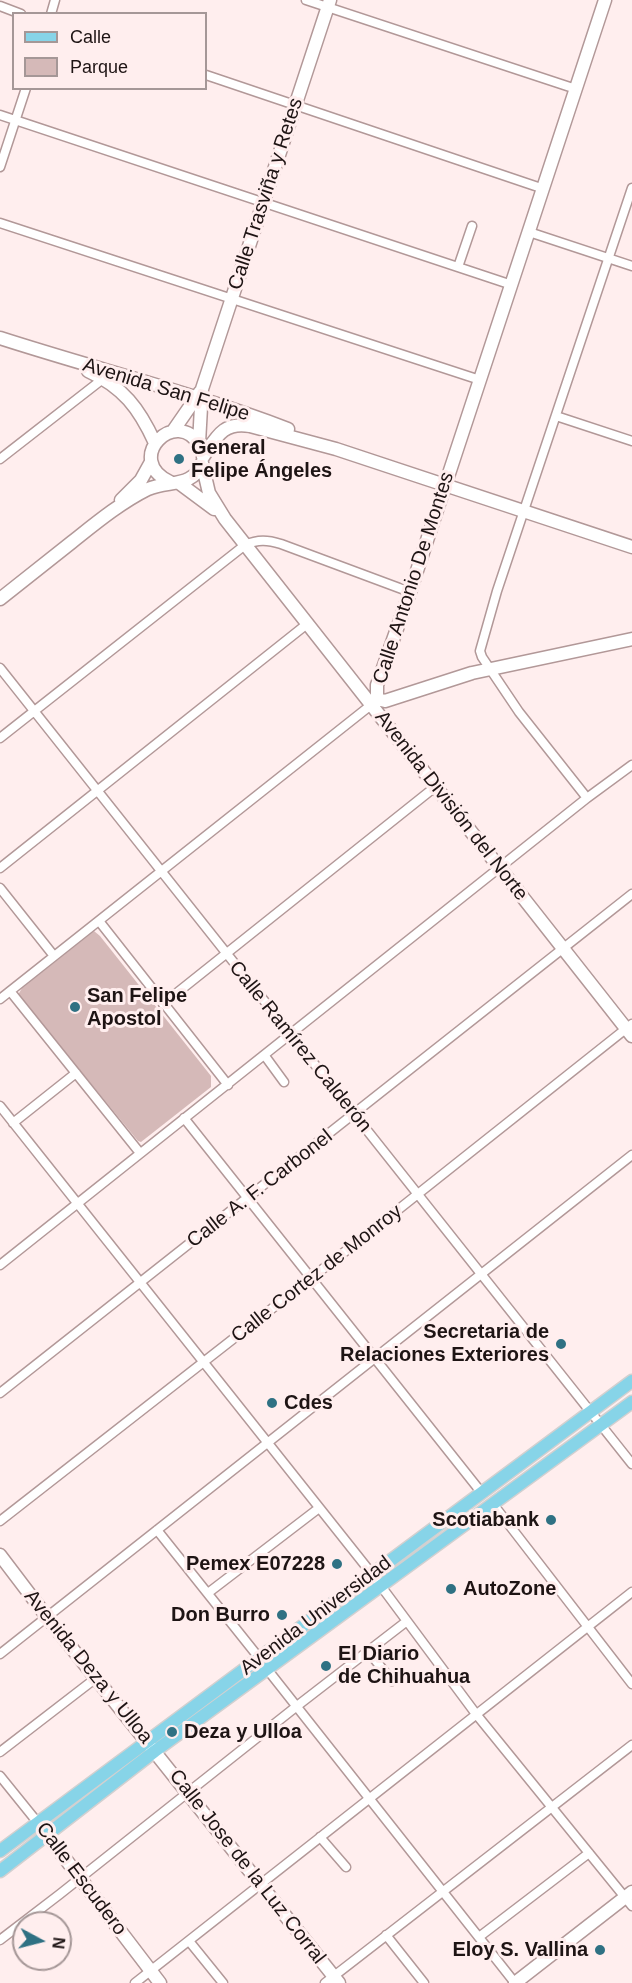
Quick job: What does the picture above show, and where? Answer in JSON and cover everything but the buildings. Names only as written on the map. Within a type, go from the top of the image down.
[{"type":"main road","name":"Calle Antonio De Montes","points":[[374,702],[377,685],[410,592],[605,0]]},
{"type":"main road","name":"Calle Trasviña y Retes","points":[[198,443],[200,396],[329,4]]},
{"type":"main road","name":"Avenida San Felipe","points":[[0,338],[200,396],[336,449],[632,547]]},
{"type":"main road","name":"Avenida San Felipe","points":[[63,358],[104,378],[119,390],[137,409],[155,443]]},
{"type":"main road","name":"Calle Trasviña y Retes","points":[[173,431],[200,396]]},
{"type":"main road","name":"Avenida San Felipe","points":[[202,460],[220,433],[229,426],[236,425],[336,449]]},
{"type":"main road","points":[[110,512],[149,489],[175,483],[194,477],[202,460],[198,443],[188,433],[173,431],[160,437],[155,443],[151,462],[155,471],[162,478],[175,483]]},
{"type":"main road","name":"Avenida División del Norte","points":[[202,460],[209,493],[225,519],[308,624],[374,702],[435,787],[630,1030]]},
{"type":"main road","points":[[0,599],[110,512],[141,480],[151,462]]},
{"type":"main road","name":"Avenida División del Norte","points":[[175,483],[199,496],[225,519]]},
{"type":"main road","points":[[374,702],[385,701],[489,668],[632,639]]},
{"type":"main road","name":"Avenida Universidad","points":[[264,1664],[372,1574],[632,1381]]},
{"type":"main road","name":"Avenida Universidad","points":[[0,1851],[264,1664],[380,1586],[632,1402]]},
{"type":"main road","name":"Avenida Deza y Ulloa","points":[[0,1555],[151,1746]]},
{"type":"main road","name":"Avenida Universidad","points":[[0,1870],[47,1835],[151,1746]]},
{"type":"main road","name":"Calle Jose de la Luz Corral","points":[[151,1746],[332,1981]]},
{"type":"main road","name":"Calle Escudero","points":[[38,1823],[160,1983]]},
{"type":"main road","points":[[515,1983],[630,1898]]},
{"type":"street","points":[[306,0],[329,4],[576,89]]},
{"type":"street","points":[[0,6],[16,12]]},
{"type":"street","points":[[207,75],[544,189]]},
{"type":"street","points":[[0,167],[25,90]]},
{"type":"street","points":[[0,115],[512,285]]},
{"type":"street","points":[[587,798],[519,712],[482,657],[481,645],[632,188]]},
{"type":"street","points":[[0,223],[480,380]]},
{"type":"street","points":[[458,267],[472,226]]},
{"type":"street","points":[[529,232],[632,266]]},
{"type":"street","points":[[2,456],[104,378]]},
{"type":"street","points":[[556,416],[632,441]]},
{"type":"street","points":[[0,738],[245,545],[264,540],[281,544],[410,592]]},
{"type":"street","points":[[0,868],[308,624]]},
{"type":"street","name":"Calle Ramírez Calderón","points":[[0,668],[632,1464]]},
{"type":"street","name":"Calle Antonio De Montes","points":[[0,999],[374,702]]},
{"type":"street","points":[[0,1265],[587,798],[632,765]]},
{"type":"street","points":[[164,1004],[435,787]]},
{"type":"street","points":[[0,888],[54,956]]},
{"type":"street","name":"Calle A. F. Carbonel","points":[[0,1393],[632,894]]},
{"type":"street","points":[[99,921],[228,1085]]},
{"type":"street","points":[[10,991],[140,1154]]},
{"type":"street","name":"Calle Cortez de Monroy","points":[[0,1521],[630,1030]]},
{"type":"street","points":[[265,1056],[284,1082]]},
{"type":"street","points":[[13,1123],[76,1073]]},
{"type":"street","points":[[0,1106],[372,1574],[476,1714],[550,1807],[630,1898]]},
{"type":"street","points":[[184,1119],[481,1492]]},
{"type":"street","points":[[0,1654],[632,1155]]},
{"type":"street","points":[[493,1504],[632,1684]]},
{"type":"street","points":[[208,1593],[319,1508]]},
{"type":"street","points":[[157,1530],[515,1983]]},
{"type":"street","points":[[135,1983],[632,1592]]},
{"type":"street","points":[[44,1911],[79,1878],[186,1792],[408,1621]]},
{"type":"street","points":[[368,1651],[392,1681]]},
{"type":"street","points":[[0,1752],[96,1678]]},
{"type":"street","points":[[332,1981],[386,1935],[632,1745]]},
{"type":"street","name":"Calle Escudero","points":[[0,1776],[38,1823]]},
{"type":"street","points":[[320,1836],[346,1868]]},
{"type":"street","points":[[479,1938],[589,1853]]},
{"type":"street","points":[[386,1935],[424,1983]]},
{"type":"street","points":[[189,1941],[223,1983]]},
{"type":"green space","points":[[94,931],[211,1076],[211,1087],[141,1142],[18,995],[22,988]]},
{"type":"place","name":"General Felipe Ángeles","points":[[179,459]]},
{"type":"place","name":"San Felipe Apostol","points":[[75,1007]]},
{"type":"place","name":"Secretaria de Relaciones Exteriores","points":[[561,1344]]},
{"type":"place","name":"Cdes","points":[[272,1403]]},
{"type":"place","name":"Scotiabank","points":[[551,1520]]},
{"type":"place","name":"Pemex E07228","points":[[337,1564]]},
{"type":"place","name":"AutoZone","points":[[451,1589]]},
{"type":"place","name":"Don Burro","points":[[282,1615]]},
{"type":"place","name":"El Diario de Chihuahua","points":[[326,1666]]},
{"type":"place","name":"Deza y Ulloa","points":[[172,1732]]},
{"type":"place","name":"Eloy S. Vallina","points":[[600,1950]]}]
